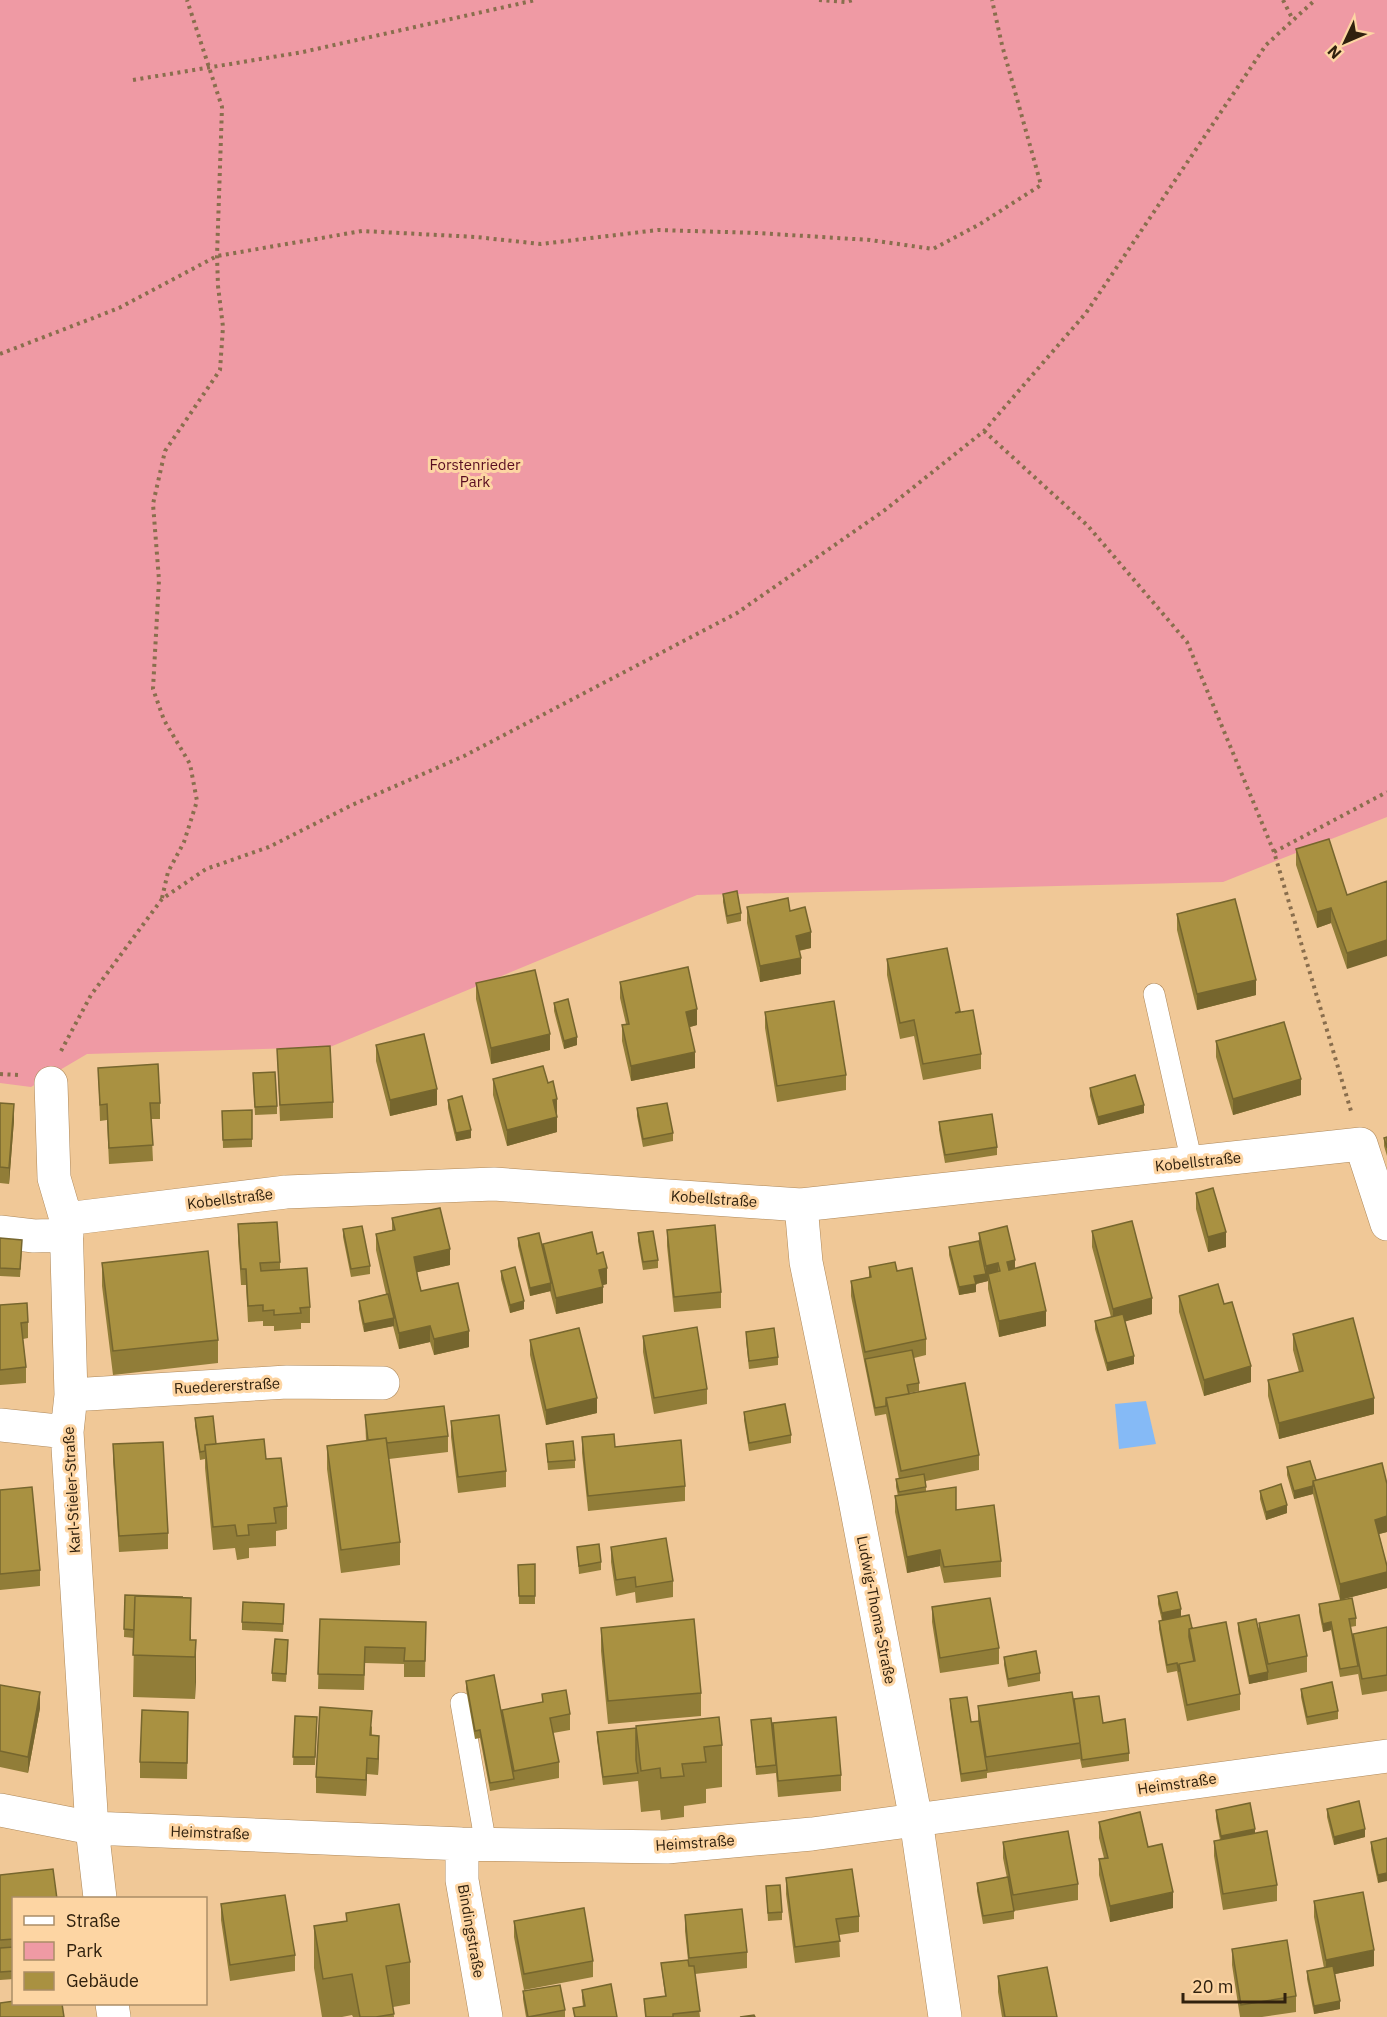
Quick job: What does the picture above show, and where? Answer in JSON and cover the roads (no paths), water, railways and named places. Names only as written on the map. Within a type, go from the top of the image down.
[{"type":"street","name":"Karl-Stieler-Straße","points":[[51,1083],[54,1178],[67,1227],[71,1395],[67,1432],[92,1828],[100,1897]]},
{"type":"street","name":"Kobellstraße","points":[[0,1232],[34,1236],[67,1227],[286,1192],[494,1184],[801,1205],[1361,1144],[1387,1224]]},
{"type":"street","name":"Ludwig-Thoma-Straße","points":[[801,1205],[806,1262],[854,1495],[916,1820],[945,2017]]},
{"type":"street","name":"Ruedererstraße","points":[[71,1395],[287,1382],[383,1383]]},
{"type":"street","points":[[0,1425],[67,1432]]},
{"type":"street","name":"Heimstraße","points":[[0,1810],[92,1828],[474,1845],[667,1847],[812,1834],[1387,1756]]},
{"type":"street","name":"Bindingstraße","points":[[474,1845],[462,1880],[486,2017]]},
{"type":"lane","points":[[1154,994],[1192,1162]]},
{"type":"lane","points":[[461,1703],[474,1845]]},
{"type":"water","points":[[1146,1401],[1156,1444],[1119,1449],[1115,1404]]},
{"type":"park label","name":"Forstenrieder Park","points":[[475,474]]}]
